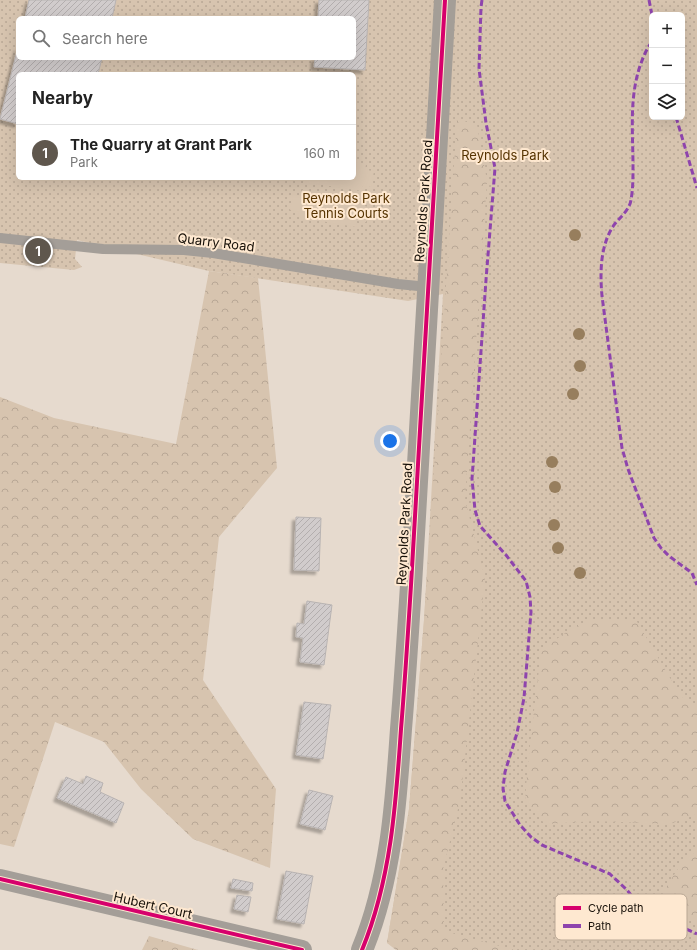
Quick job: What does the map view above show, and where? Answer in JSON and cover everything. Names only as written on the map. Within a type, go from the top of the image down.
[{"type":"main road","name":"Reynolds Park Road","points":[[362,950],[374,920],[381,894],[388,856],[398,781],[417,488],[445,0]]},
{"type":"street","name":"Hubert Court","points":[[0,879],[302,950]]},
{"type":"lane","name":"Quarry Road","points":[[0,238],[103,249],[184,250],[213,253],[398,284],[428,287]]},
{"type":"green space","name":"Reynolds Park","points":[[0,0],[697,0],[697,950],[439,950],[387,943],[409,809],[424,620],[443,294],[408,301],[209,271],[77,240],[75,259],[82,267],[74,270],[0,263]]},
{"type":"green space","points":[[457,119],[477,125],[487,181],[465,500],[485,578],[460,801],[443,869],[444,931],[515,950],[396,950],[387,943],[409,809],[424,620]]},
{"type":"green space","points":[[356,162],[366,164],[365,170],[374,171],[371,187],[363,186],[362,191],[303,182],[304,180],[356,180]]},
{"type":"green space","name":"Reynolds Park Tennis Courts","points":[[302,190],[361,199],[360,205],[369,207],[366,222],[357,221],[356,227],[298,217],[299,212],[290,210],[293,195],[301,196]]},
{"type":"green space","points":[[209,271],[258,278],[277,468],[219,537],[203,680],[276,789],[270,868],[193,839],[141,789],[104,742],[55,722],[14,847],[0,844],[0,397],[54,418],[176,444]]},
{"type":"green space","points":[[591,620],[636,620],[680,695],[697,709],[697,814],[670,824],[595,821],[545,824],[525,802],[541,650],[575,626]]},
{"type":"green space","points":[[697,850],[697,921],[687,917],[687,894],[663,894],[681,864]]},
{"type":"green space","points":[[149,936],[198,950],[142,950]]},
{"type":"building","points":[[29,0],[116,0],[112,16],[25,16]]},
{"type":"building","points":[[319,0],[369,0],[365,70],[314,67],[315,60],[356,60],[356,16],[318,16]]},
{"type":"building","points":[[16,55],[16,60],[102,60],[98,72],[16,72],[16,123],[0,119]]},
{"type":"building","points":[[296,517],[321,518],[319,571],[294,570]]},
{"type":"building","points":[[307,601],[332,605],[324,665],[300,662],[303,638],[296,637],[297,623],[304,624]]},
{"type":"building","points":[[304,702],[331,705],[323,759],[296,755]]},
{"type":"building","points":[[86,776],[103,783],[100,792],[124,803],[116,823],[57,798],[66,777],[83,784]]},
{"type":"building","points":[[309,790],[333,796],[325,830],[300,824]]},
{"type":"building","points":[[286,871],[313,876],[304,924],[277,919]]},
{"type":"building","points":[[233,879],[253,883],[252,891],[231,888]]},
{"type":"building","points":[[237,895],[251,897],[248,912],[234,909]]},
{"type":"marked path","points":[[482,0],[479,69],[486,123],[495,168],[472,479],[475,510],[480,526],[506,555],[526,581],[530,597],[531,612],[524,698],[517,733],[505,772],[503,788],[505,801],[520,825],[531,837],[542,845],[610,874],[630,894]]},
{"type":"marked path","points":[[649,0],[651,12]]},
{"type":"marked path","points":[[649,46],[640,66],[634,91],[632,116],[633,179],[631,200],[626,211],[614,224],[605,244],[601,270],[602,296],[622,448],[628,469],[654,538],[669,556],[692,573],[697,585]]},
{"type":"marked path","points":[[677,120],[697,188]]},
{"type":"marked path","points":[[687,929],[697,934]]},
{"type":"cycle path","points":[[362,950],[372,923],[386,869],[397,785],[411,585],[445,0]]},
{"type":"cycle path","points":[[0,879],[302,950]]},
{"type":"place","name":"The Quarry at Grant Park","points":[[38,251]]}]
